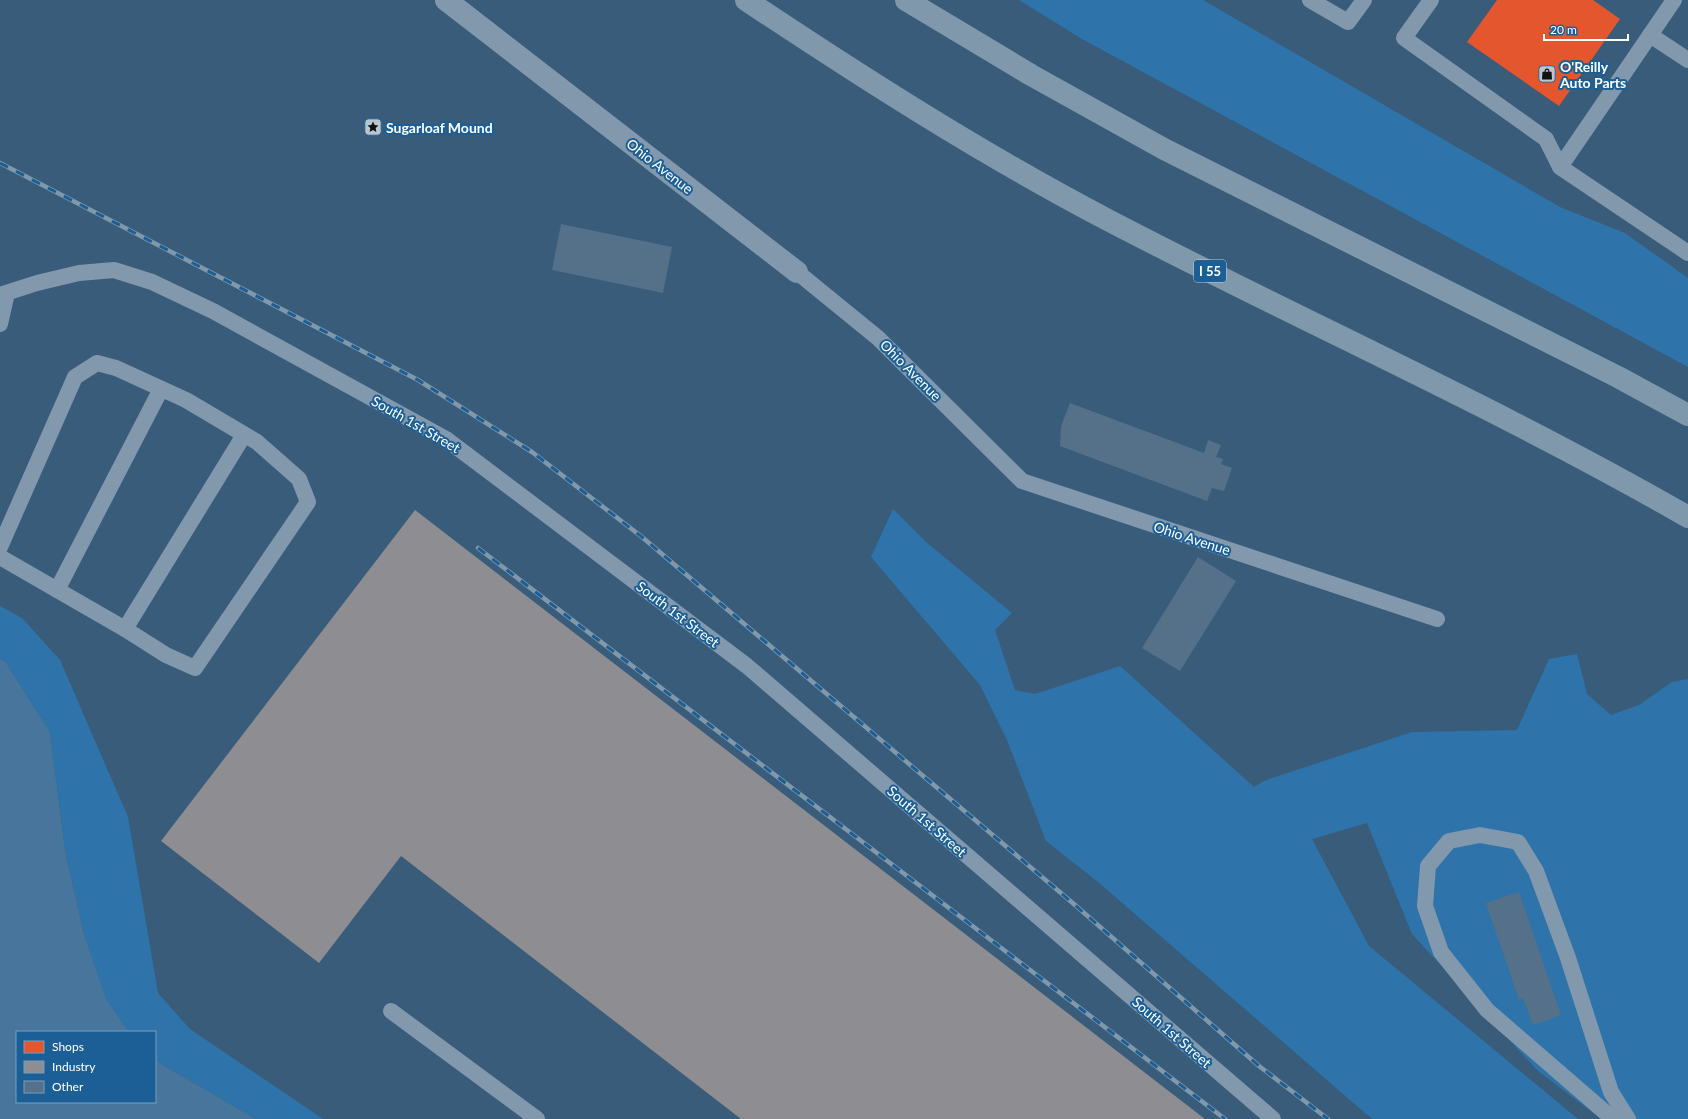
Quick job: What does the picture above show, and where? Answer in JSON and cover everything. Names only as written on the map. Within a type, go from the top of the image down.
[{"type":"highway","name":"I 55","points":[[746,0],[846,66],[970,143],[1105,218],[1516,424],[1652,496],[1688,517]]},
{"type":"highway","points":[[906,0],[1031,75],[1164,149],[1618,377],[1688,415]]},
{"type":"street","name":"Ohio Avenue","points":[[446,0],[797,272]]},
{"type":"lane","points":[[1310,0],[1348,22],[1364,0]]},
{"type":"lane","points":[[1431,0],[1404,38],[1546,139],[1560,167],[1688,253]]},
{"type":"lane","points":[[1560,167],[1674,0]]},
{"type":"lane","points":[[1650,35],[1688,60]]},
{"type":"lane","name":"South 1st Street","points":[[3,294],[37,283],[79,273],[114,270],[152,282],[213,311],[446,439],[747,666],[1273,1119]]},
{"type":"lane","name":"Ohio Avenue","points":[[797,272],[878,338],[1022,481],[1437,619]]},
{"type":"lane","points":[[0,324],[3,294]]},
{"type":"lane","points":[[0,547],[75,377],[98,363],[116,368],[186,400],[257,442],[299,479],[308,502],[195,668],[166,655],[125,629],[0,557]]},
{"type":"lane","points":[[57,590],[161,389]]},
{"type":"lane","points":[[125,629],[244,435]]},
{"type":"lane","points":[[1613,1119],[1487,1010],[1441,952],[1425,906],[1428,866],[1449,841],[1480,834],[1518,842],[1536,871],[1568,958],[1611,1092],[1628,1119]]},
{"type":"lane","points":[[391,1011],[537,1119]]},
{"type":"shaded area","points":[[1019,0],[1203,0],[1560,207],[1625,233],[1688,278],[1688,367],[1082,39]]},
{"type":"shaded area","points":[[893,509],[926,542],[1012,613],[995,630],[1015,690],[1035,694],[1120,666],[1254,787],[1266,780],[1412,732],[1517,730],[1549,659],[1577,654],[1587,694],[1611,715],[1639,705],[1672,682],[1688,679],[1688,1119],[1601,1119],[1538,1071],[1412,934],[1367,823],[1312,839],[1369,946],[1578,1119],[1373,1119],[1365,1113],[1098,882],[1046,841],[1007,740],[980,685],[871,557]]},
{"type":"shaded area","points":[[0,606],[22,618],[60,660],[128,817],[158,993],[190,1029],[323,1119],[256,1119],[163,1065],[156,1059],[156,1031],[128,1031],[106,1000],[84,934],[65,850],[50,732],[5,661],[0,659]]},
{"type":"shaded area","points":[[0,659],[5,661],[50,732],[65,850],[84,934],[106,999],[128,1031],[16,1031],[16,1103],[156,1103],[156,1059],[163,1065],[256,1119],[0,1119]]},
{"type":"building: Shops","name":"O'Reilly Auto Parts","points":[[1497,0],[1593,0],[1620,19],[1559,106],[1467,42]]},
{"type":"building: Industry","points":[[415,510],[1205,1119],[741,1119],[401,856],[319,963],[161,841]]},
{"type":"building: Other","points":[[561,224],[672,247],[663,293],[552,270]]},
{"type":"building: Other","points":[[1070,403],[1204,453],[1208,440],[1221,445],[1216,457],[1223,459],[1221,464],[1232,468],[1224,491],[1212,488],[1207,501],[1060,446],[1061,426]]},
{"type":"building: Other","points":[[1198,557],[1236,581],[1180,671],[1142,648]]},
{"type":"building: Other","points":[[1519,892],[1561,1015],[1533,1025],[1523,998],[1519,1000],[1486,903]]},
{"type":"railway","points":[[0,163],[418,380],[532,452],[642,537],[1075,905],[1259,1066],[1328,1119]]},
{"type":"railway","points":[[478,548],[1225,1119]]},
{"type":"place","name":"O'Reilly Auto Parts","points":[[1547,74]]},
{"type":"place","name":"Sugarloaf Mound","points":[[373,127]]}]
